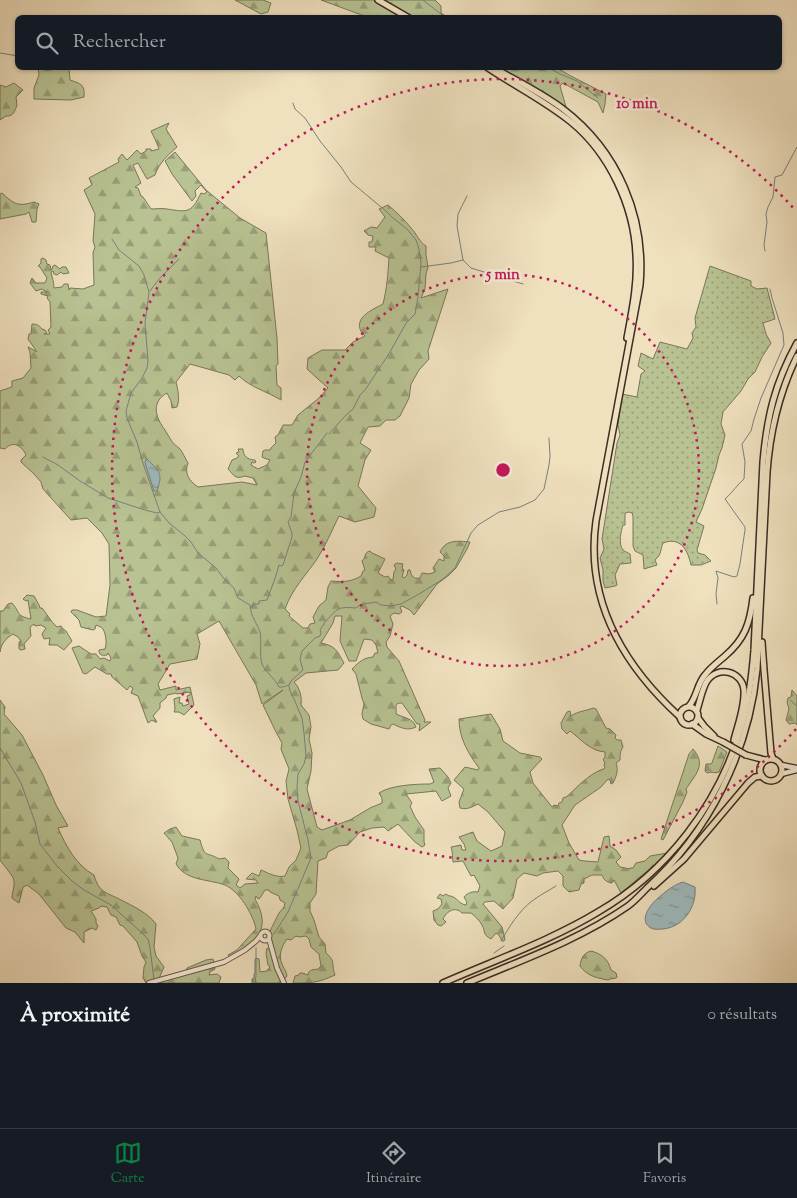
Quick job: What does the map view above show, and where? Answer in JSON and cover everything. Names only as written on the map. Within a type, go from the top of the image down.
[{"type":"main road","points":[[378,0],[404,15]]},
{"type":"main road","points":[[491,70],[554,109],[582,131],[607,164],[625,201],[634,240],[636,270],[634,298],[617,406]]},
{"type":"main road","points":[[497,70],[556,104],[583,126],[614,166],[636,220],[641,259],[638,302],[617,406],[596,526],[594,551],[597,582],[606,614],[618,640],[634,665],[684,724],[692,724],[706,734],[746,755],[760,768]]},
{"type":"main road","points":[[443,983],[575,925],[600,912],[655,869],[687,834],[707,806],[728,764],[741,729],[750,690],[754,658],[763,462],[767,427],[774,396],[797,343]]},
{"type":"main road","points":[[630,904],[680,855],[703,823],[724,787],[741,746],[751,714],[758,670],[770,442],[785,382],[797,356]]},
{"type":"main road","points":[[467,983],[572,938],[601,923],[630,904],[679,865],[748,783],[755,777],[762,776],[771,780],[777,779],[781,774],[782,768],[773,759],[771,753],[762,646],[767,552],[766,492]]},
{"type":"main road","points":[[680,717],[680,712],[694,701],[704,676],[735,647],[744,634],[750,619],[757,588]]},
{"type":"main road","points":[[721,741],[704,726],[698,718],[697,710],[707,681],[715,673],[727,671],[740,679],[744,689],[742,710],[728,764]]},
{"type":"main road","points":[[663,699],[683,709]]},
{"type":"main road","points":[[689,706],[697,710]]},
{"type":"main road","points":[[692,724],[698,718]]},
{"type":"main road","points":[[746,755],[765,760],[773,759]]},
{"type":"main road","points":[[762,776],[760,768],[765,760]]},
{"type":"main road","points":[[780,765],[797,769]]},
{"type":"main road","points":[[781,774],[797,769]]},
{"type":"street","points":[[149,983],[224,962],[239,954],[256,941],[264,939],[271,945],[278,972],[284,983]]},
{"type":"green space","points":[[235,0],[263,0],[271,3],[268,12],[261,14]]},
{"type":"green space","points":[[321,0],[435,0],[441,6],[441,13],[444,15],[362,15]]},
{"type":"green space","points":[[38,70],[69,70],[70,80],[82,85],[84,97],[71,100],[34,99],[34,88],[39,75]]},
{"type":"green space","points":[[505,70],[560,70],[606,94],[603,113],[598,102],[563,83],[560,86],[566,107]]},
{"type":"green space","points":[[14,83],[23,90],[16,97],[17,105],[13,113],[0,120],[0,85],[6,87]]},
{"type":"green space","points":[[169,123],[166,129],[177,147],[161,163],[155,175],[147,179],[138,163],[133,165],[141,183],[135,187],[138,188],[141,196],[151,209],[184,211],[191,208],[201,193],[207,192],[201,185],[195,191],[196,196],[192,201],[165,161],[175,152],[206,190],[240,218],[266,233],[277,338],[277,385],[281,388],[281,400],[239,376],[235,380],[229,375],[190,364],[176,382],[179,398],[177,407],[172,408],[167,393],[162,397],[156,410],[159,420],[172,441],[182,452],[188,463],[188,476],[198,487],[242,482],[257,485],[253,478],[237,477],[228,469],[232,460],[239,456],[236,453],[239,452],[238,449],[243,449],[246,457],[255,460],[256,462],[252,462],[251,465],[258,469],[267,465],[270,460],[262,457],[263,451],[270,450],[276,443],[275,437],[283,425],[292,425],[298,415],[328,388],[307,369],[308,358],[322,350],[345,350],[353,342],[365,336],[361,332],[359,324],[363,317],[383,304],[387,281],[389,258],[375,251],[376,247],[369,247],[369,242],[372,242],[373,236],[368,235],[364,231],[371,227],[377,228],[385,217],[379,209],[388,205],[406,222],[426,246],[428,267],[425,289],[421,298],[448,289],[428,351],[429,359],[419,370],[411,384],[409,398],[400,416],[395,420],[386,420],[380,426],[368,427],[360,443],[371,450],[365,460],[358,486],[376,508],[374,517],[355,522],[339,516],[320,554],[295,589],[285,609],[290,614],[289,616],[303,628],[308,628],[310,624],[315,623],[313,617],[319,606],[326,600],[331,581],[347,581],[361,576],[365,570],[362,561],[368,552],[370,551],[385,559],[378,573],[385,577],[388,576],[391,580],[396,569],[394,565],[397,563],[403,564],[402,577],[404,578],[408,570],[410,570],[414,578],[420,578],[422,573],[429,574],[435,572],[433,568],[439,559],[444,561],[444,556],[440,552],[446,545],[461,541],[470,542],[456,568],[437,584],[414,615],[410,610],[402,606],[400,607],[402,612],[399,614],[394,613],[390,616],[393,624],[390,636],[386,642],[387,647],[399,661],[425,720],[424,722],[431,722],[419,731],[420,724],[417,724],[402,703],[396,705],[396,714],[410,720],[416,727],[410,729],[393,724],[389,729],[371,724],[363,719],[364,704],[356,674],[352,669],[361,661],[378,653],[376,645],[372,640],[364,639],[356,661],[349,661],[340,641],[342,616],[335,616],[321,643],[336,650],[344,663],[338,670],[306,673],[294,682],[300,693],[301,705],[309,715],[311,727],[309,739],[312,753],[311,771],[307,789],[317,827],[322,830],[350,820],[382,803],[379,793],[384,790],[434,782],[429,769],[440,768],[451,783],[448,788],[451,796],[442,801],[436,791],[406,794],[412,803],[410,806],[415,817],[424,830],[425,845],[422,847],[398,824],[388,831],[384,827],[360,832],[348,845],[339,846],[328,852],[326,858],[318,861],[316,894],[310,903],[310,911],[319,937],[325,944],[326,953],[332,961],[335,975],[314,982],[293,983],[295,976],[300,973],[308,975],[310,971],[321,966],[319,954],[311,947],[309,939],[306,936],[296,936],[291,940],[287,939],[281,951],[280,957],[287,976],[281,983],[252,983],[256,958],[259,959],[260,972],[269,969],[267,948],[271,952],[273,950],[269,933],[285,903],[280,900],[279,896],[269,890],[265,890],[258,899],[256,896],[255,899],[262,918],[262,926],[255,940],[231,957],[228,955],[237,950],[256,929],[249,910],[235,892],[225,885],[191,877],[180,870],[176,864],[178,858],[172,842],[164,833],[176,827],[182,836],[200,840],[203,850],[207,854],[219,859],[225,858],[229,862],[228,868],[239,879],[236,885],[240,888],[245,884],[258,883],[256,880],[246,879],[252,873],[259,876],[261,870],[276,876],[285,876],[289,867],[296,860],[301,848],[288,799],[286,781],[289,769],[281,749],[282,743],[263,705],[283,690],[262,704],[256,685],[219,621],[197,634],[200,644],[197,659],[170,664],[158,684],[160,690],[176,686],[176,690],[190,687],[194,705],[184,715],[174,712],[174,699],[180,697],[179,703],[182,703],[183,706],[189,704],[187,696],[190,695],[190,692],[167,695],[153,716],[157,722],[152,720],[148,723],[138,696],[131,693],[133,688],[130,686],[127,690],[111,674],[107,674],[95,667],[86,674],[83,673],[72,648],[79,646],[91,654],[96,654],[100,659],[104,658],[110,661],[111,658],[108,653],[107,655],[102,655],[99,652],[99,650],[106,647],[103,629],[96,625],[93,630],[81,627],[79,620],[71,612],[72,610],[77,610],[96,617],[106,616],[110,585],[109,544],[102,533],[87,518],[71,520],[43,489],[41,482],[21,462],[26,455],[20,447],[11,445],[5,449],[0,448],[0,391],[12,387],[12,381],[23,378],[31,368],[28,347],[37,352],[28,339],[29,334],[31,334],[32,324],[45,330],[47,333],[44,334],[50,334],[48,330],[51,327],[50,302],[47,298],[48,296],[41,294],[41,292],[47,292],[42,289],[36,291],[30,283],[32,278],[36,283],[45,283],[47,278],[38,266],[41,263],[41,259],[46,260],[51,270],[55,265],[60,269],[66,267],[69,273],[63,274],[61,272],[57,275],[53,271],[51,272],[54,288],[62,287],[64,284],[68,284],[69,290],[70,288],[83,289],[94,285],[93,253],[95,247],[93,241],[95,214],[84,190],[92,185],[89,178],[119,162],[118,159],[122,154],[127,160],[137,150],[141,154],[146,149],[151,149],[151,151],[159,149],[151,131]]},
{"type":"green space","points":[[2,193],[16,203],[34,202],[39,204],[36,222],[32,222],[29,212],[0,219],[0,194]]},
{"type":"green space","points":[[710,266],[751,281],[751,286],[757,289],[767,288],[775,319],[763,323],[771,343],[755,372],[723,412],[721,424],[725,435],[722,448],[696,522],[704,526],[697,550],[698,553],[705,555],[711,561],[701,565],[691,565],[683,546],[669,541],[663,543],[660,554],[655,560],[657,565],[644,569],[643,555],[635,551],[633,546],[632,513],[625,513],[625,525],[623,525],[620,538],[621,547],[630,554],[631,563],[620,564],[615,575],[617,585],[605,588],[600,558],[604,549],[602,539],[617,443],[620,435],[618,425],[622,394],[637,397],[641,374],[645,371],[638,366],[641,353],[653,359],[660,342],[687,349],[693,338],[692,333],[696,327],[695,318]]},
{"type":"green space","points":[[27,595],[34,596],[40,608],[55,625],[57,627],[61,626],[66,631],[72,641],[64,650],[57,645],[49,645],[50,638],[44,639],[42,634],[46,628],[41,625],[35,626],[34,624],[30,627],[31,636],[24,644],[25,649],[19,649],[19,642],[21,641],[13,634],[1,646],[0,652],[0,611],[3,611],[8,604],[12,603],[21,615],[31,619],[28,600],[23,599]]},
{"type":"green space","points":[[792,690],[797,696],[797,725],[795,723],[789,724],[786,720],[789,709],[787,702],[788,698],[791,697]]},
{"type":"green space","points":[[0,700],[5,707],[4,714],[22,735],[68,826],[58,828],[72,854],[82,866],[94,875],[101,889],[140,910],[156,924],[154,947],[156,956],[164,967],[160,981],[186,973],[187,968],[213,959],[215,969],[209,975],[217,974],[221,977],[219,983],[146,983],[143,978],[146,962],[137,942],[120,925],[116,917],[111,915],[107,907],[101,906],[91,911],[98,926],[96,930],[92,928],[84,932],[84,943],[75,932],[66,928],[39,894],[27,885],[23,887],[19,903],[12,898],[14,879],[0,860]]},
{"type":"green space","points":[[593,708],[596,709],[606,728],[616,735],[615,738],[617,740],[621,740],[623,747],[620,760],[616,763],[617,771],[613,783],[611,784],[608,779],[601,787],[575,805],[562,825],[569,843],[579,860],[598,862],[604,837],[609,836],[610,846],[621,857],[616,862],[620,867],[630,869],[636,863],[645,861],[650,856],[667,853],[621,893],[614,880],[612,883],[608,882],[602,875],[592,875],[584,879],[584,883],[581,884],[579,890],[569,892],[563,886],[563,876],[558,871],[543,873],[537,876],[524,873],[517,879],[513,898],[503,909],[494,901],[483,904],[502,927],[504,941],[496,933],[491,939],[488,937],[480,922],[471,913],[451,910],[443,919],[446,922],[441,926],[438,925],[434,920],[433,911],[442,904],[441,899],[437,898],[440,894],[443,896],[446,894],[466,905],[467,902],[464,897],[467,894],[478,892],[480,886],[474,875],[471,876],[463,861],[453,862],[451,847],[461,845],[462,850],[466,850],[459,837],[473,832],[477,841],[491,851],[502,846],[505,832],[488,812],[478,804],[463,809],[460,808],[459,802],[464,789],[454,780],[465,767],[478,770],[479,768],[465,745],[459,726],[459,719],[491,714],[500,729],[503,741],[520,753],[540,757],[542,759],[530,772],[533,783],[552,807],[554,805],[558,806],[563,798],[605,767],[603,760],[605,752],[590,747],[570,731],[567,734],[562,729],[561,723],[567,712],[570,711],[571,716]]},
{"type":"green space","points":[[718,746],[727,752],[719,772],[707,773],[705,771],[706,764],[712,763]]},
{"type":"green space","points":[[693,749],[699,760],[698,770],[686,789],[687,792],[683,802],[663,840],[661,839],[689,754]]},
{"type":"green space","points":[[591,951],[604,958],[611,970],[616,973],[616,978],[608,980],[593,976],[580,966],[584,955]]},
{"type":"water","points":[[146,459],[159,473],[160,480],[157,491],[154,491],[145,463]]},
{"type":"water","points":[[683,882],[695,887],[695,894],[691,908],[683,920],[663,929],[654,929],[647,925],[645,917],[651,905],[669,889]]},
{"type":"waterway","points":[[423,0],[442,15]]},
{"type":"waterway","points":[[0,53],[15,56]]},
{"type":"waterway","points":[[553,70],[577,81],[598,98]]},
{"type":"waterway","points":[[293,103],[295,109],[305,118],[351,182],[407,229],[416,240],[421,263],[415,314],[406,323],[390,352],[360,395],[353,409],[329,434]]},
{"type":"waterway","points":[[765,251],[766,214],[773,197],[775,177],[782,175],[797,147]]},
{"type":"waterway","points":[[467,196],[458,214],[457,226],[463,260],[471,268],[523,284]]},
{"type":"waterway","points":[[112,239],[119,250],[139,266],[149,292],[145,323],[147,368],[131,393],[126,411],[160,512],[169,523],[191,542],[198,553],[216,568],[234,588],[238,598],[250,605],[260,632],[262,664],[279,687],[289,685],[303,670],[300,659],[302,651],[315,638],[320,636],[320,630],[324,623],[334,612],[340,608],[356,608],[363,604],[376,602],[381,605],[391,606],[401,604],[419,594],[443,579],[455,568],[471,533],[478,525],[499,512],[520,507],[535,500],[544,489],[550,456],[549,438]]},
{"type":"waterway","points":[[150,291],[179,259]]},
{"type":"waterway","points":[[421,267],[463,260]]},
{"type":"waterway","points":[[717,604],[718,578],[716,571],[734,577],[737,576],[745,530],[745,527],[725,499],[744,479],[745,462],[742,444],[751,431],[761,398],[784,345],[783,333],[770,289]]},
{"type":"waterway","points":[[252,608],[253,604],[259,604],[259,601],[267,600],[279,565],[283,565],[292,537],[288,522],[291,517],[294,493],[305,462],[327,433]]},
{"type":"waterway","points":[[43,457],[108,498],[145,510],[160,512]]},
{"type":"waterway","points":[[273,934],[288,912],[311,858],[298,801],[297,788],[298,774],[306,756],[304,733],[302,718],[289,686]]},
{"type":"waterway","points":[[790,700],[797,706]]},
{"type":"waterway","points":[[0,748],[21,783],[35,822],[40,844],[57,866],[72,881],[111,905],[148,939],[154,980]]},
{"type":"waterway","points":[[501,941],[523,909],[556,886]]},
{"type":"waterway","points":[[494,953],[504,946]]},
{"type":"waterway","points":[[255,983],[256,948]]}]
